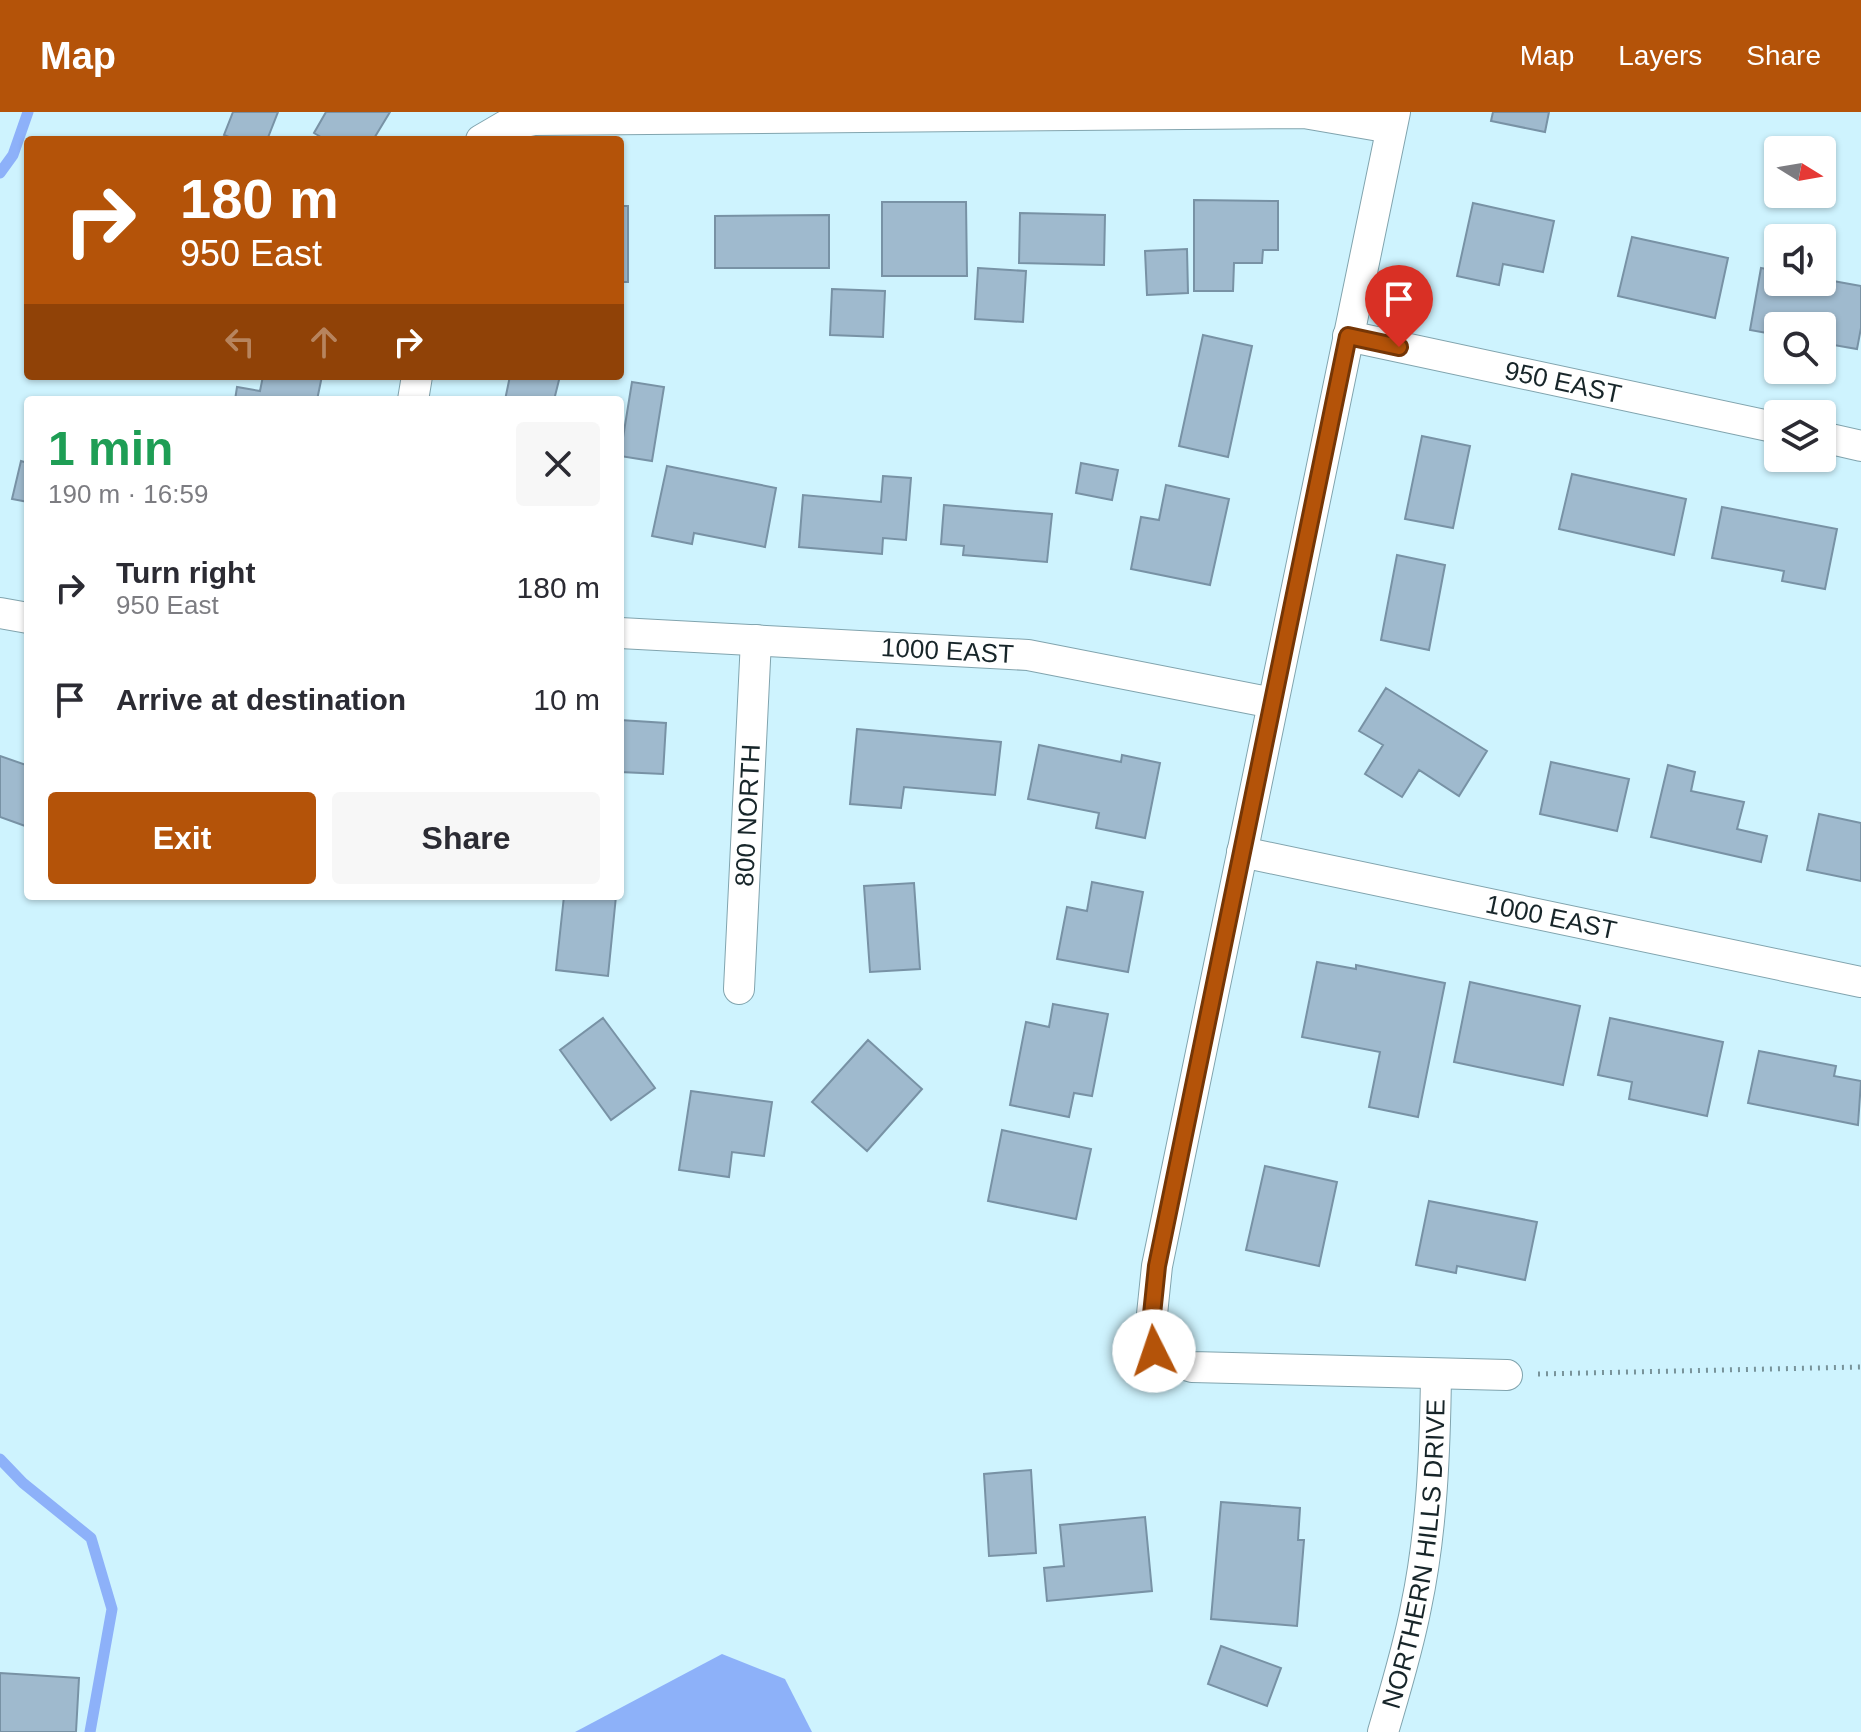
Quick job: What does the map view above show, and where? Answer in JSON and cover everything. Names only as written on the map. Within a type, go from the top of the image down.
[{"type":"street","points":[[488,136],[505,126],[549,120],[1304,113],[1393,120],[1157,1266],[1151,1324],[1154,1351],[1172,1361],[1212,1370],[1507,1375]]},
{"type":"street","name":"950 EAST","points":[[1348,336],[1764,425]]},
{"type":"street","points":[[1836,440],[1861,446]]},
{"type":"street","points":[[0,613],[24,617]]},
{"type":"street","name":"1000 EAST","points":[[624,633],[1028,655],[1273,703]]},
{"type":"street","name":"800 NORTH","points":[[739,989],[756,640]]},
{"type":"street","name":"1000 EAST","points":[[1242,852],[1861,982]]},
{"type":"street","name":"NORTHERN HILLS DRIVE","points":[[1383,1732],[1405,1656],[1423,1568],[1435,1434],[1436,1374]]},
{"type":"path","points":[[1507,1375],[1861,1367]]},
{"type":"water","points":[[722,1654],[785,1679],[812,1732],[575,1732]]},
{"type":"building","points":[[233,112],[278,112],[269,136],[224,135]]},
{"type":"building","points":[[326,112],[390,112],[375,136],[319,136],[314,133]]},
{"type":"building","points":[[1493,112],[1549,112],[1545,132],[1491,121]]},
{"type":"building","points":[[1194,200],[1278,201],[1278,250],[1263,250],[1262,263],[1234,263],[1233,291],[1194,291]]},
{"type":"building","points":[[882,202],[966,202],[967,276],[882,276]]},
{"type":"building","points":[[1473,203],[1554,221],[1543,272],[1503,264],[1499,285],[1457,276]]},
{"type":"building","points":[[624,206],[628,206],[628,282],[624,282]]},
{"type":"building","points":[[1020,213],[1105,215],[1104,265],[1019,263]]},
{"type":"building","points":[[829,215],[829,268],[715,268],[715,216]]},
{"type":"building","points":[[1632,237],[1728,258],[1715,318],[1618,296]]},
{"type":"building","points":[[1187,249],[1188,293],[1147,295],[1145,251]]},
{"type":"building","points":[[978,268],[1026,271],[1023,322],[975,319]]},
{"type":"building","points":[[1761,268],[1764,269],[1764,296],[1836,296],[1836,282],[1861,286],[1861,328],[1857,349],[1836,345],[1836,312],[1764,312],[1764,332],[1750,330]]},
{"type":"building","points":[[832,289],[885,291],[883,337],[830,335]]},
{"type":"building","points":[[1203,335],[1252,346],[1228,457],[1179,446]]},
{"type":"building","points":[[262,380],[321,380],[318,396],[236,396],[237,387],[260,391]]},
{"type":"building","points":[[509,380],[559,380],[555,396],[506,396]]},
{"type":"building","points":[[632,382],[664,387],[652,461],[624,457],[624,431]]},
{"type":"building","points":[[1422,436],[1470,446],[1453,528],[1405,519]]},
{"type":"building","points":[[21,461],[24,462],[24,501],[12,499]]},
{"type":"building","points":[[1081,463],[1118,470],[1112,500],[1076,493]]},
{"type":"building","points":[[667,466],[776,488],[765,547],[694,533],[692,544],[652,536]]},
{"type":"building","points":[[1572,474],[1686,499],[1674,555],[1559,529]]},
{"type":"building","points":[[883,476],[911,478],[906,540],[883,538],[882,554],[799,547],[803,495],[881,502]]},
{"type":"building","points":[[1166,485],[1229,499],[1210,585],[1131,569],[1141,517],[1159,520]]},
{"type":"building","points":[[944,505],[1052,514],[1047,562],[963,555],[964,546],[941,544]]},
{"type":"building","points":[[1722,507],[1837,529],[1825,589],[1782,581],[1784,571],[1712,558]]},
{"type":"building","points":[[1397,555],[1445,565],[1429,650],[1381,640]]},
{"type":"building","points":[[1386,688],[1487,751],[1459,796],[1419,770],[1402,797],[1365,774],[1383,745],[1359,731]]},
{"type":"building","points":[[624,720],[666,723],[663,774],[624,772]]},
{"type":"building","points":[[857,729],[1001,742],[995,795],[904,787],[901,808],[850,804]]},
{"type":"building","points":[[1039,745],[1121,762],[1122,755],[1160,763],[1145,838],[1096,828],[1099,813],[1028,799]]},
{"type":"building","points":[[0,756],[24,764],[24,826],[0,817]]},
{"type":"building","points":[[1551,762],[1629,779],[1617,831],[1540,814]]},
{"type":"building","points":[[1668,765],[1695,772],[1691,791],[1744,802],[1737,829],[1767,836],[1761,862],[1651,837]]},
{"type":"building","points":[[1819,814],[1861,823],[1861,881],[1807,870]]},
{"type":"building","points":[[1092,882],[1143,892],[1128,972],[1057,959],[1067,907],[1087,911]]},
{"type":"building","points":[[914,883],[920,969],[870,972],[864,886]]},
{"type":"building","points":[[564,900],[616,900],[608,976],[556,970]]},
{"type":"building","points":[[1317,962],[1356,969],[1356,965],[1445,983],[1418,1117],[1369,1107],[1380,1052],[1302,1037]]},
{"type":"building","points":[[1470,982],[1580,1006],[1563,1085],[1454,1062]]},
{"type":"building","points":[[1053,1004],[1108,1014],[1092,1096],[1074,1093],[1069,1117],[1010,1105],[1026,1022],[1049,1027]]},
{"type":"building","points":[[603,1018],[655,1088],[611,1120],[560,1050]]},
{"type":"building","points":[[1610,1018],[1723,1042],[1707,1116],[1629,1099],[1632,1082],[1598,1075]]},
{"type":"building","points":[[868,1040],[922,1089],[867,1151],[812,1102]]},
{"type":"building","points":[[1759,1051],[1836,1066],[1834,1076],[1861,1081],[1858,1125],[1748,1103]]},
{"type":"building","points":[[691,1091],[772,1102],[764,1156],[732,1152],[729,1177],[679,1170]]},
{"type":"building","points":[[1002,1130],[1091,1149],[1076,1219],[988,1201]]},
{"type":"building","points":[[1265,1166],[1337,1182],[1319,1266],[1246,1250]]},
{"type":"building","points":[[1429,1201],[1537,1222],[1525,1280],[1457,1266],[1456,1273],[1416,1265]]},
{"type":"building","points":[[1031,1470],[1036,1553],[989,1556],[984,1474]]},
{"type":"building","points":[[1221,1502],[1300,1508],[1298,1540],[1304,1540],[1297,1626],[1211,1619]]},
{"type":"building","points":[[1145,1517],[1152,1591],[1047,1601],[1044,1568],[1064,1566],[1060,1525]]},
{"type":"building","points":[[1221,1646],[1281,1668],[1267,1706],[1208,1684]]},
{"type":"building","points":[[0,1673],[79,1678],[76,1732],[0,1732]]},
{"type":"waterway","points":[[0,173],[13,155],[28,112]]},
{"type":"waterway","points":[[0,1459],[23,1483],[91,1538],[112,1609],[90,1732]]},
{"type":"route","points":[[1154,1351],[1151,1324],[1157,1266],[1348,336],[1399,347]]}]
